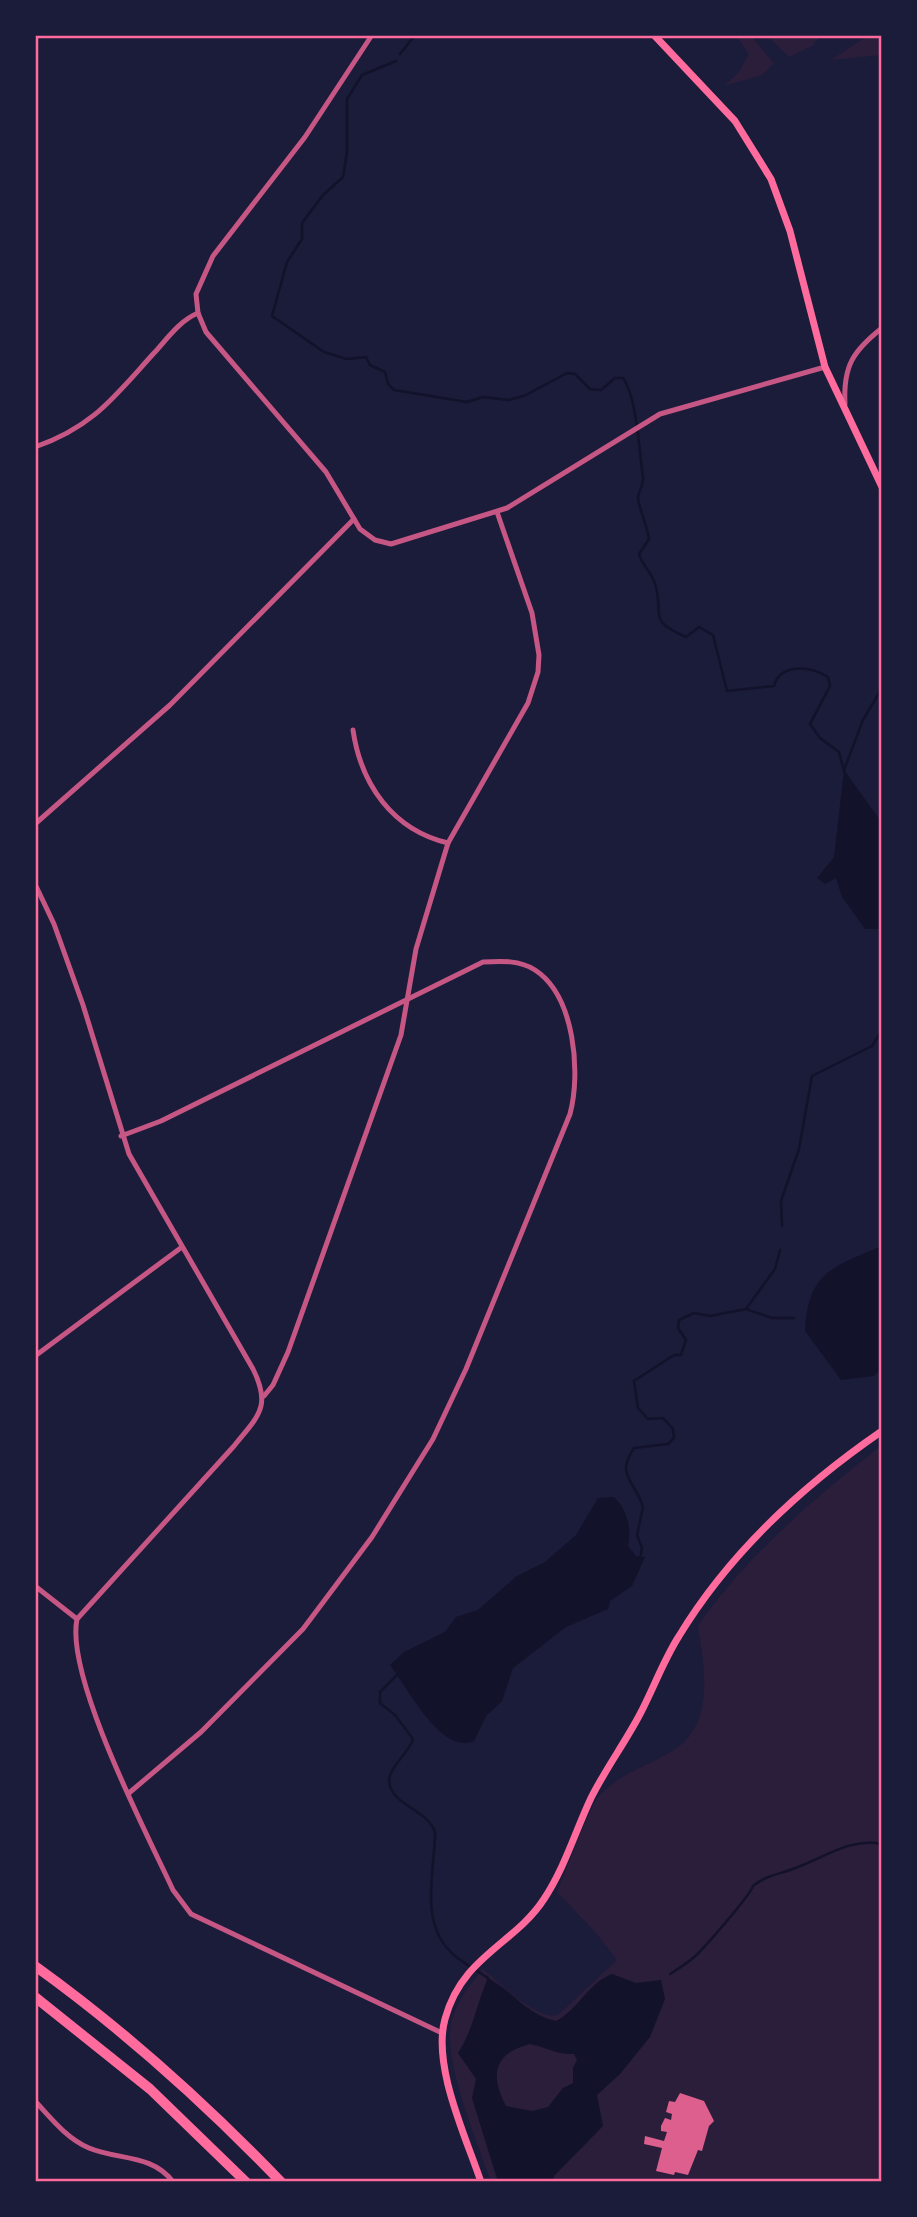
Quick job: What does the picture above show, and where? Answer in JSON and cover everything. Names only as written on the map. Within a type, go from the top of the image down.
[{"type":"highway","points":[[35,1966],[172,2075],[281,2182]]},
{"type":"highway","points":[[35,1997],[141,2081],[246,2182]]},
{"type":"main road","points":[[654,35],[735,121],[766,169],[790,231],[825,367],[845,404],[882,487]]},
{"type":"main road","points":[[481,2182],[444,2068],[442,2033],[448,2010],[472,1968],[542,1902],[558,1877],[592,1797],[639,1716],[666,1659],[721,1576],[774,1517],[882,1431]]},
{"type":"street","points":[[372,35],[305,137],[213,256],[195,294],[198,313],[216,346],[326,472],[367,536],[391,544],[498,512],[531,495],[640,425],[671,410],[825,367]]},
{"type":"street","points":[[35,447],[58,439],[92,419],[179,325],[198,313]]},
{"type":"street","points":[[845,404],[844,381],[849,364],[859,348],[882,328]]},
{"type":"street","points":[[442,2033],[191,1914],[173,1890],[129,1793],[77,1661],[74,1636],[77,1619],[257,1418],[264,1396],[274,1385],[301,1314],[401,1035],[416,949],[448,843],[525,708],[538,672],[539,655],[532,613],[498,512]]},
{"type":"street","points":[[35,824],[170,705],[354,519]]},
{"type":"street","points":[[353,730],[364,773],[384,806],[419,834],[448,843]]},
{"type":"street","points":[[35,884],[54,924],[96,1044],[121,1136],[146,1187],[253,1369],[264,1396]]},
{"type":"street","points":[[121,1136],[161,1121],[483,962],[510,961],[535,969],[552,987],[566,1019],[576,1067],[575,1096],[570,1114],[466,1369],[433,1439],[372,1537],[303,1629],[201,1732],[129,1793]]},
{"type":"street","points":[[35,1356],[182,1247]]},
{"type":"street","points":[[35,1586],[77,1619]]},
{"type":"street","points":[[35,2101],[61,2130],[88,2147],[145,2161],[165,2171],[173,2182]]},
{"type":"shaded area","points":[[736,35],[750,35],[774,63],[762,75],[724,86],[738,73],[749,54]]},
{"type":"shaded area","points":[[767,35],[821,35],[812,46],[789,57]]},
{"type":"shaded area","points":[[869,35],[882,35],[882,55],[831,60]]},
{"type":"shaded area","points":[[844,770],[882,823],[882,929],[865,929],[842,897],[836,878],[825,884],[817,878],[834,857]]},
{"type":"shaded area","points":[[882,1246],[882,1368],[874,1376],[841,1380],[805,1331],[811,1295],[826,1274],[837,1266]]},
{"type":"shaded area","points":[[882,1445],[882,2182],[491,2182],[462,2101],[452,2056],[452,2020],[461,1999],[483,1969],[529,2006],[539,2012],[558,2015],[617,1960],[596,1933],[557,1892],[590,1811],[609,1786],[674,1750],[687,1739],[696,1725],[704,1693],[703,1658],[698,1626],[717,1600],[783,1529]]},
{"type":"shaded area","points":[[614,1497],[627,1519],[628,1546],[636,1556],[645,1557],[632,1586],[610,1601],[608,1609],[566,1627],[513,1668],[502,1701],[486,1716],[474,1741],[462,1743],[449,1738],[426,1717],[390,1665],[404,1652],[445,1632],[456,1617],[478,1610],[517,1576],[545,1562],[576,1535],[598,1498]]},
{"type":"shaded area","points":[[612,1974],[636,1983],[661,1980],[665,1999],[650,2037],[620,2074],[597,2095],[603,2126],[554,2176],[553,2182],[498,2182],[472,2098],[476,2079],[458,2053],[468,2035],[488,1978],[537,2014],[556,2021]],"holes":[[[530,2044],[574,2054],[577,2060],[573,2068],[573,2083],[563,2088],[548,2107],[532,2111],[506,2106],[497,2075],[498,2066],[509,2053]]]},
{"type":"building","points":[[680,2093],[704,2101],[714,2121],[709,2126],[702,2151],[698,2150],[688,2175],[656,2171],[662,2148],[644,2144],[645,2136],[664,2141],[667,2132],[661,2131],[661,2126],[665,2118],[671,2120],[672,2114],[666,2112],[669,2101],[675,2102]]},
{"type":"waterway","points":[[400,54],[415,35]]},
{"type":"waterway","points":[[396,61],[362,75],[347,99],[347,152],[343,177],[323,195],[302,223],[302,239],[287,262],[272,316],[324,352],[347,359],[366,357],[370,365],[385,372],[388,384],[394,390],[467,402],[483,397],[508,400],[524,396],[567,373],[575,374],[590,389],[601,390],[615,378],[623,378],[628,387],[637,425],[643,480],[638,500],[649,539],[639,554],[655,584],[661,621],[686,637],[699,627],[713,635],[727,691],[774,686],[782,673],[796,669],[805,669],[828,677],[830,686],[810,724],[820,738],[839,752],[845,774]]},
{"type":"waterway","points":[[844,770],[863,720],[882,688]]},
{"type":"waterway","points":[[782,1226],[781,1201],[799,1149],[812,1076],[872,1046],[882,1030]]},
{"type":"waterway","points":[[746,1309],[775,1269],[780,1250]]},
{"type":"waterway","points":[[640,1560],[642,1548],[637,1535],[643,1507],[628,1478],[626,1465],[634,1448],[668,1444],[674,1438],[673,1429],[663,1418],[648,1419],[638,1408],[634,1381],[674,1355],[681,1355],[686,1340],[678,1328],[679,1320],[694,1313],[710,1316],[746,1309],[772,1318],[794,1318]]},
{"type":"waterway","points":[[398,1674],[380,1692],[380,1703],[395,1715],[413,1739],[390,1774],[390,1786],[399,1799],[426,1818],[435,1832],[431,1893],[434,1923],[439,1937],[452,1953],[488,1978],[488,1981]]},
{"type":"waterway","points":[[670,1974],[698,1953],[759,1882],[839,1849],[859,1844],[882,1844]]}]
